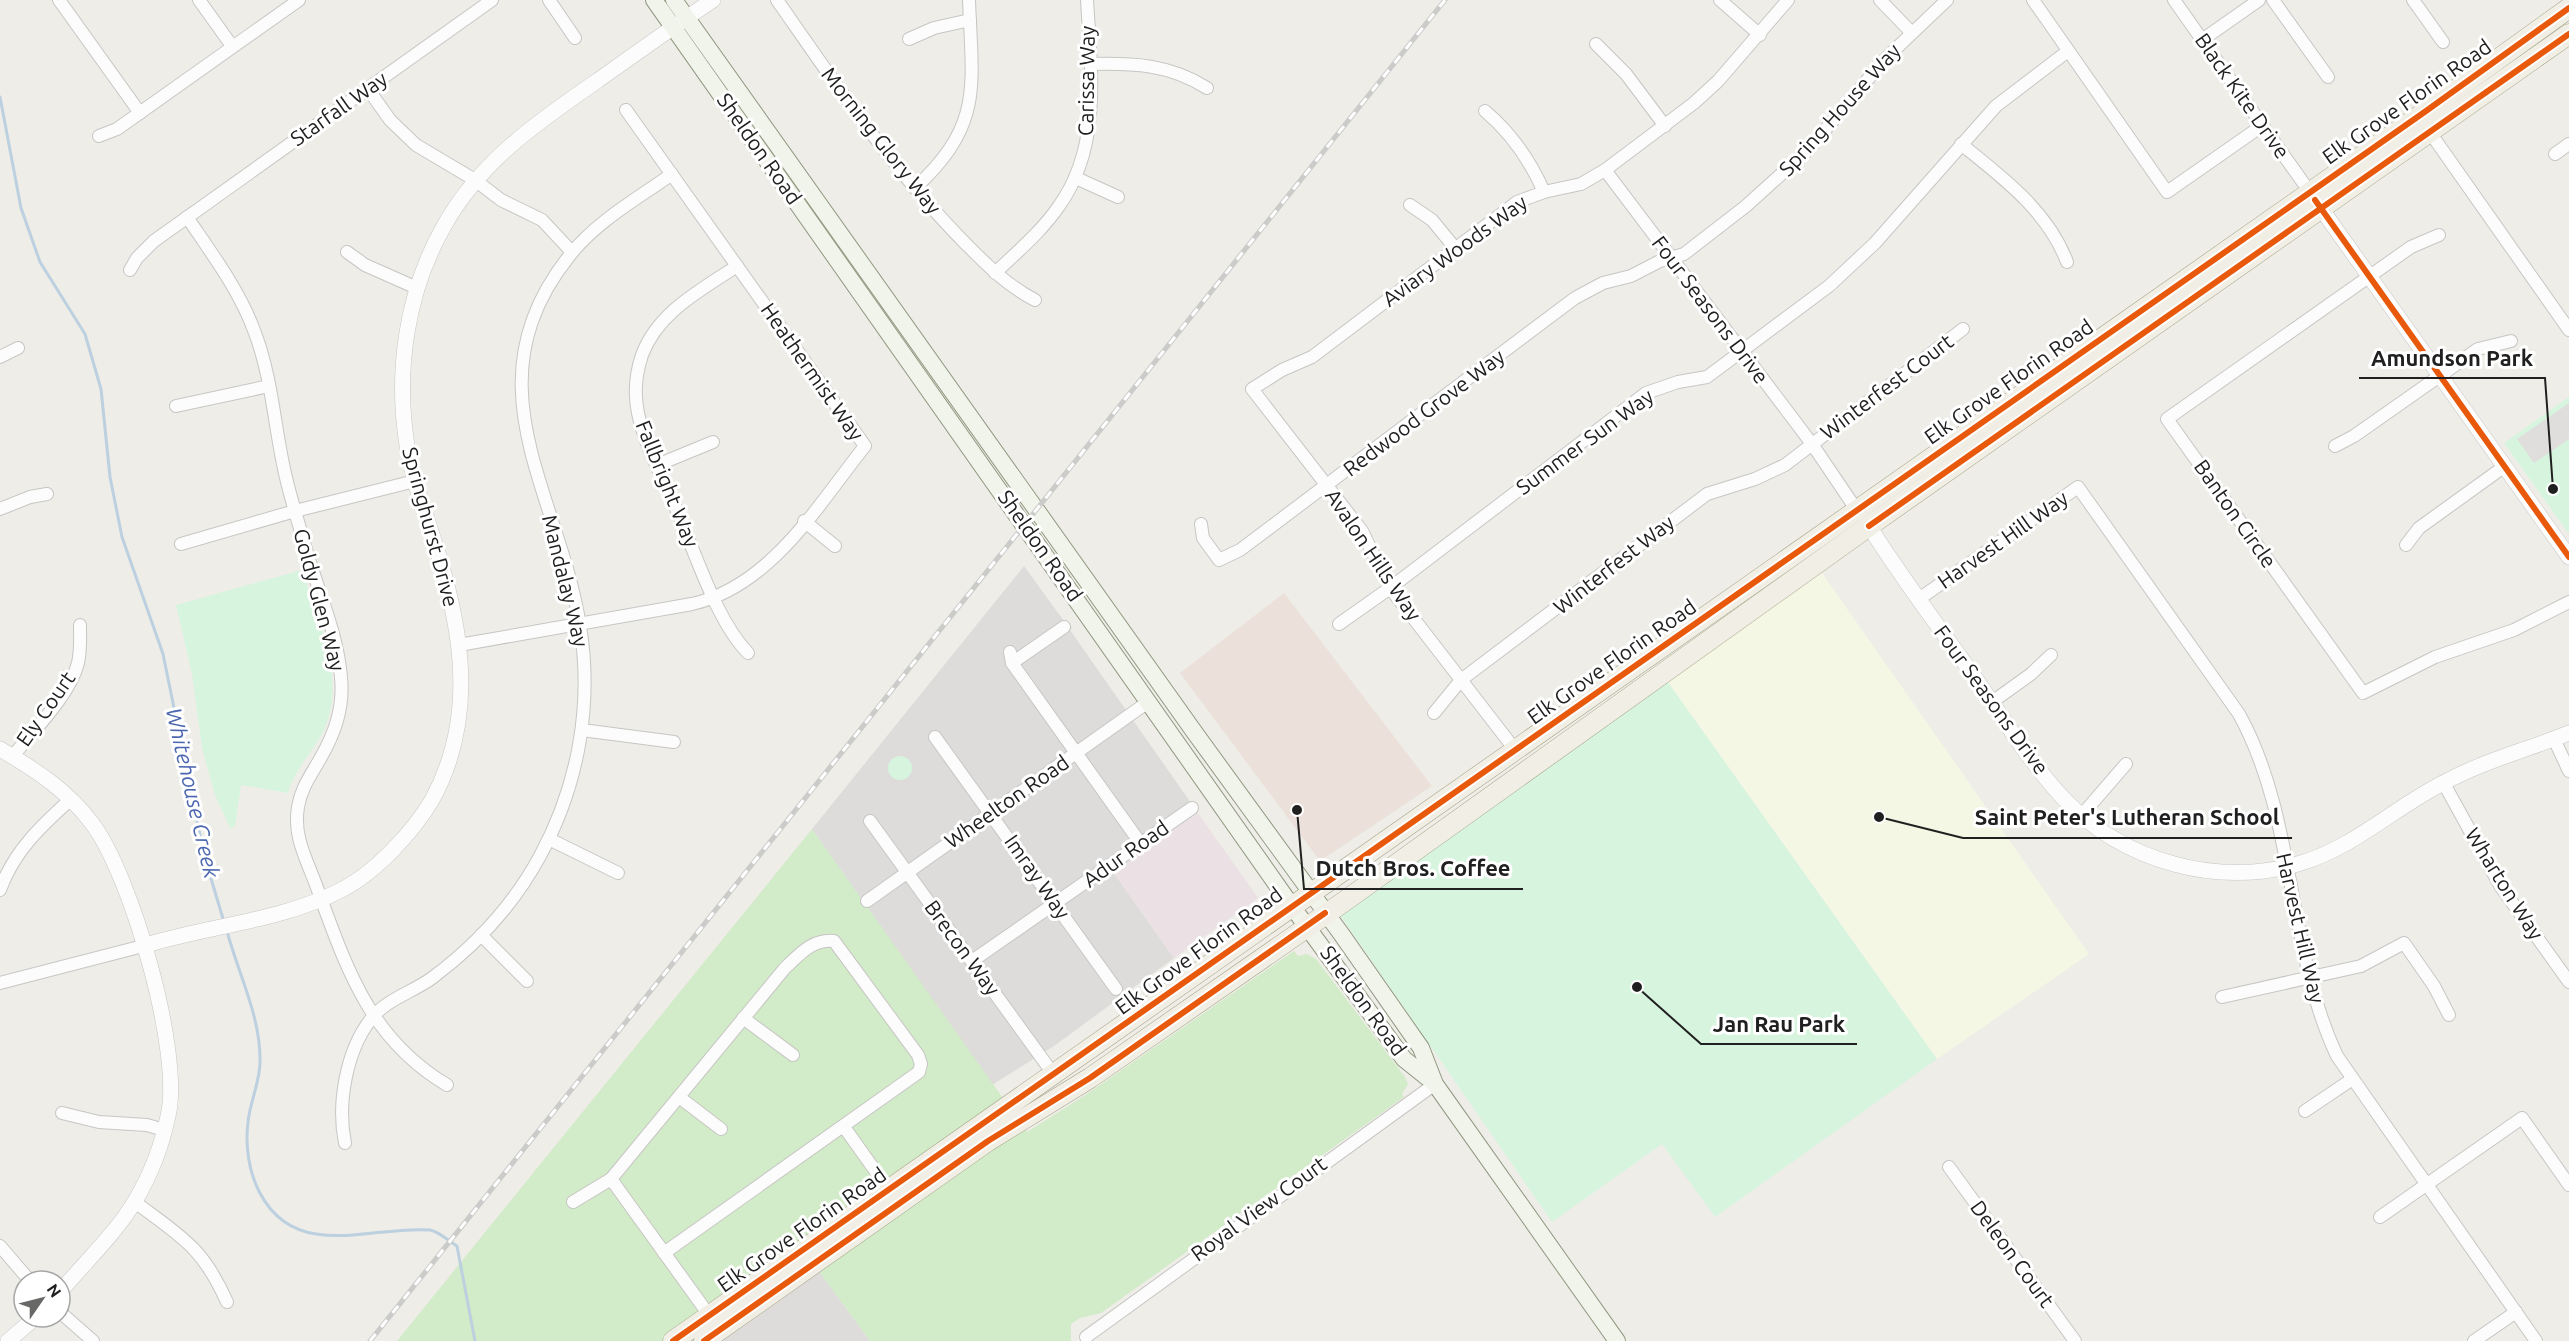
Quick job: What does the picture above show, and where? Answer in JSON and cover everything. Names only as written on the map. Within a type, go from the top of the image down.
[{"type":"main road","name":"Sheldon Road","points":[[654,0],[680,23],[1310,892],[1421,1048],[1435,1084],[1617,1341]]},
{"type":"main road","name":"Sheldon Road","points":[[674,0],[680,23],[1148,702],[1291,905],[1404,1059],[1435,1084]]},
{"type":"main road","name":"Elk Grove Florin Road","points":[[673,1341],[728,1314],[747,1289],[1054,1076],[1291,905],[1515,751],[1856,508],[2426,111],[2569,8]]},
{"type":"main road","name":"Elk Grove Florin Road","points":[[704,1341],[716,1321],[988,1141],[1090,1078],[1840,550],[1869,526],[2429,131],[2568,37]]},
{"type":"main road","points":[[1869,526],[1871,516],[1881,507],[1953,457],[1964,434]]},
{"type":"main road","points":[[1840,550],[1842,535],[1857,518],[1856,508]]},
{"type":"main road","points":[[1126,670],[1154,691],[1182,728],[1195,733]]},
{"type":"main road","points":[[1043,1106],[1046,1094],[1055,1088],[1057,1080],[1054,1076]]},
{"type":"street","points":[[59,0],[140,113]]},
{"type":"street","points":[[199,0],[232,46]]},
{"type":"street","points":[[99,136],[117,129],[299,0]]},
{"type":"street","name":"Starfall Way","points":[[130,270],[145,249],[187,217],[492,0]]},
{"type":"street","points":[[549,0],[575,38]]},
{"type":"street","name":"Springhurst Drive","points":[[143,946],[303,906],[342,890],[397,847],[413,829],[439,787],[453,752],[460,717],[462,668],[447,587],[415,481],[407,443],[403,393],[406,343],[417,288],[443,226],[475,180],[528,129],[713,0]]},
{"type":"street","name":"Morning Glory Way","points":[[777,0],[848,101],[931,208],[995,273],[1012,287],[1035,300]]},
{"type":"street","points":[[915,188],[948,153],[965,121],[973,85],[969,0]]},
{"type":"street","name":"Carissa Way","points":[[995,273],[1058,209],[1076,178],[1089,134],[1090,64],[1087,0]]},
{"type":"street","points":[[1720,0],[1760,35]]},
{"type":"street","name":"Aviary Woods Way","points":[[1252,388],[1282,370],[1312,357],[1517,202],[1544,192],[1581,184],[1605,170],[1665,126],[1718,81],[1788,0]]},
{"type":"street","points":[[1880,0],[1911,32]]},
{"type":"street","name":"Spring House Way","points":[[1671,258],[1684,254],[1779,178],[1831,125],[1911,32],[1947,0]]},
{"type":"street","points":[[2032,0],[2167,192],[2263,125]]},
{"type":"street","name":"Black Kite Drive","points":[[2174,0],[2309,191]]},
{"type":"street","points":[[2202,40],[2259,0]]},
{"type":"street","points":[[2273,0],[2328,77]]},
{"type":"street","points":[[2413,0],[2443,42]]},
{"type":"street","points":[[909,39],[934,28],[970,20]]},
{"type":"street","points":[[1596,44],[1626,74],[1665,126]]},
{"type":"street","name":"Summer Sun Way","points":[[1339,624],[1390,588],[1646,393],[1678,382],[1707,377],[1743,353],[1829,286],[1875,243],[1996,106],[2068,51]]},
{"type":"street","points":[[1090,64],[1138,64],[1163,68],[1186,76],[1207,88]]},
{"type":"street","points":[[368,89],[390,120],[416,145],[475,180],[501,200],[542,220],[572,252]]},
{"type":"street","name":"Heathermist Way","points":[[459,645],[715,598],[741,585],[762,570],[865,446],[626,110]]},
{"type":"street","points":[[1485,111],[1508,134],[1531,164],[1544,192]]},
{"type":"street","points":[[2429,131],[2564,314],[2569,330]]},
{"type":"street","points":[[1961,144],[2002,177],[2030,205],[2052,232],[2067,262]]},
{"type":"street","points":[[2555,154],[2569,144]]},
{"type":"street","name":"Four Seasons Drive","points":[[1605,170],[1812,444],[1856,508]]},
{"type":"street","name":"Mandalay Way","points":[[345,1143],[342,1119],[351,1058],[360,1035],[373,1016],[430,979],[481,935],[522,885],[549,839],[572,780],[582,730],[585,688],[580,624],[525,431],[521,386],[527,342],[533,320],[547,289],[572,252],[604,221],[672,174]]},
{"type":"street","points":[[1076,178],[1118,197]]},
{"type":"street","points":[[2309,191],[2569,557]]},
{"type":"street","points":[[1410,205],[1432,220],[1455,248]]},
{"type":"street","name":"Goldy Glen Way","points":[[187,217],[236,291],[255,332],[269,386],[283,463],[295,511],[341,675],[342,703],[339,719],[329,742],[305,782],[298,806],[298,838],[352,980],[373,1016],[420,1064],[447,1085]]},
{"type":"street","name":"Banton Circle","points":[[2439,235],[2411,247],[2167,419],[2363,693],[2435,657],[2514,630],[2569,602]]},
{"type":"street","points":[[347,252],[365,266],[417,288]]},
{"type":"street","name":"Redwood Grove Way","points":[[1201,524],[1203,538],[1219,561],[1240,550],[1588,289],[1631,276],[1671,258]]},
{"type":"street","name":"Fallbright Way","points":[[737,266],[666,318],[652,336],[642,356],[636,389],[638,412],[657,465],[732,634],[748,653]]},
{"type":"street","name":"Winterfest Court","points":[[1812,444],[1963,329]]},
{"type":"street","points":[[2335,446],[2354,436],[2478,349],[2511,341]]},
{"type":"street","points":[[0,357],[18,348]]},
{"type":"street","points":[[176,406],[269,386]]},
{"type":"street","name":"Avalon Hills Way","points":[[1252,388],[1362,531],[1390,588],[1515,751]]},
{"type":"street","points":[[657,465],[713,442]]},
{"type":"street","name":"Winterfest Way","points":[[1434,713],[1461,680],[1707,494],[1755,479],[1785,465],[1812,444]]},
{"type":"street","points":[[2406,545],[2419,528],[2505,466]]},
{"type":"street","points":[[181,544],[295,511],[415,481]]},
{"type":"street","name":"Harvest Hill Way","points":[[1919,599],[2078,487],[2239,714],[2250,734],[2265,774],[2310,977],[2327,1034],[2352,1080],[2536,1341]]},
{"type":"street","points":[[0,509],[30,497],[47,494]]},
{"type":"street","points":[[804,521],[835,546]]},
{"type":"street","name":"Four Seasons Drive","points":[[1869,526],[2051,784],[2081,816],[2115,840],[2175,865],[2229,872],[2286,867],[2324,855],[2349,843],[2443,782],[2491,761],[2569,733]]},
{"type":"street","name":"Ely Court","points":[[6,752],[64,692],[74,674],[81,648],[80,625]]},
{"type":"street","points":[[1064,627],[1011,657],[1141,844]]},
{"type":"street","points":[[1992,702],[2031,674],[2051,655]]},
{"type":"street","name":"Wheelton Road","points":[[867,901],[1148,702]]},
{"type":"street","points":[[582,730],[674,742]]},
{"type":"street","name":"Imray Way","points":[[935,737],[1116,989]]},
{"type":"street","points":[[2554,739],[2569,771]]},
{"type":"street","points":[[6,752],[55,784],[71,799],[91,822],[111,851],[132,907],[143,946],[162,1016],[172,1073],[171,1097],[164,1130],[135,1202],[72,1278]]},
{"type":"street","points":[[2081,816],[2126,764]]},
{"type":"street","name":"Wharton Way","points":[[2443,782],[2501,887],[2569,982]]},
{"type":"street","points":[[0,890],[13,860],[22,848],[71,799]]},
{"type":"street","name":"Adur Road","points":[[972,961],[1192,808]]},
{"type":"street","name":"Brecon Way","points":[[870,821],[1054,1076]]},
{"type":"street","points":[[549,839],[618,873]]},
{"type":"street","points":[[481,935],[527,981]]},
{"type":"street","points":[[573,1202],[610,1179],[786,968],[811,945],[823,940],[834,941],[918,1054],[921,1064],[914,1077],[664,1253]]},
{"type":"street","points":[[2222,997],[2361,966],[2404,943],[2434,986],[2449,1015]]},
{"type":"street","points":[[0,984],[143,946]]},
{"type":"street","points":[[744,1018],[793,1055]]},
{"type":"street","points":[[2305,1111],[2352,1080]]},
{"type":"street","name":"Royal View Court","points":[[1086,1337],[1257,1210],[1435,1084]]},
{"type":"street","points":[[679,1096],[721,1129]]},
{"type":"street","points":[[62,1113],[99,1122],[147,1125],[164,1130]]},
{"type":"street","points":[[2380,1217],[2522,1118],[2569,1185]]},
{"type":"street","points":[[844,1127],[889,1190]]},
{"type":"street","name":"Deleon Court","points":[[1949,1167],[2075,1341]]},
{"type":"street","points":[[610,1179],[716,1321]]},
{"type":"street","points":[[135,1202],[194,1247],[217,1279],[227,1302]]},
{"type":"street","points":[[0,1246],[20,1269]]},
{"type":"street","points":[[2474,1341],[2516,1312]]},
{"type":"street","points":[[72,1323],[93,1341]]},
{"type":"street","points":[[8,1341],[22,1329]]},
{"type":"shaded area","points":[[2569,397],[2569,534],[2504,443]]},
{"type":"shaded area","points":[[2569,403],[2569,439],[2534,463],[2517,439]]},
{"type":"shaded area","points":[[1024,566],[1064,621],[1066,620],[1072,628],[1070,630],[1198,813],[1113,872],[1174,958],[1054,1046],[992,1085],[812,829]]},
{"type":"shaded area","points":[[302,570],[327,646],[331,666],[333,686],[326,725],[317,743],[295,775],[288,793],[241,785],[235,827],[230,828],[215,795],[202,748],[192,674],[176,605]]},
{"type":"shaded area","points":[[1822,573],[2089,954],[1937,1059],[1667,681]]},
{"type":"shaded area","points":[[1284,593],[1432,786],[1320,861],[1180,673]]},
{"type":"shaded area","points":[[1667,681],[1937,1059],[1715,1217],[1662,1144],[1552,1222],[1340,915]]},
{"type":"shaded area","points":[[900,756],[905,757],[911,763],[911,773],[905,779],[900,780],[895,779],[889,773],[888,768],[889,763],[895,757]]},
{"type":"shaded area","points":[[1198,813],[1258,898],[1174,958],[1113,872]]},
{"type":"shaded area","points":[[816,1267],[870,1341],[711,1341]]},
{"type":"green space","points":[[812,829],[1027,1132],[1084,1096],[1294,951],[1298,956],[1307,954],[1316,959],[1405,1077],[1408,1084],[1402,1094],[1404,1097],[1101,1313],[1080,1318],[1071,1324],[1071,1341],[870,1341],[816,1267],[711,1341],[397,1341]]},
{"type":"waterway","name":"Whitehouse Creek","points":[[0,97],[21,208],[40,262],[85,334],[101,389],[110,477],[122,537],[163,654],[204,855],[224,922]]},
{"type":"waterway","name":"Whitehouse Creek","points":[[227,931],[252,1010],[259,1043],[260,1067],[249,1114],[247,1140],[253,1176],[260,1193],[282,1220],[298,1229],[316,1234],[344,1235],[430,1230],[444,1236],[457,1246],[475,1341]]},
{"type":"railway","points":[[370,1341],[1445,0]]},
{"type":"cycle path","points":[[673,1341],[2426,111],[2569,8]]},
{"type":"cycle path","points":[[1869,526],[2569,34]]},
{"type":"cycle path","points":[[2315,200],[2569,557]]},
{"type":"cycle path","points":[[704,1341],[988,1141],[1090,1078],[1325,913]]},
{"type":"place","name":"Amundson Park","points":[[2553,489]]},
{"type":"place","name":"Dutch Bros. Coffee","points":[[1297,810]]},
{"type":"place","name":"Saint Peter's Lutheran School","points":[[1879,817]]},
{"type":"place","name":"Jan Rau Park","points":[[1637,987]]}]
